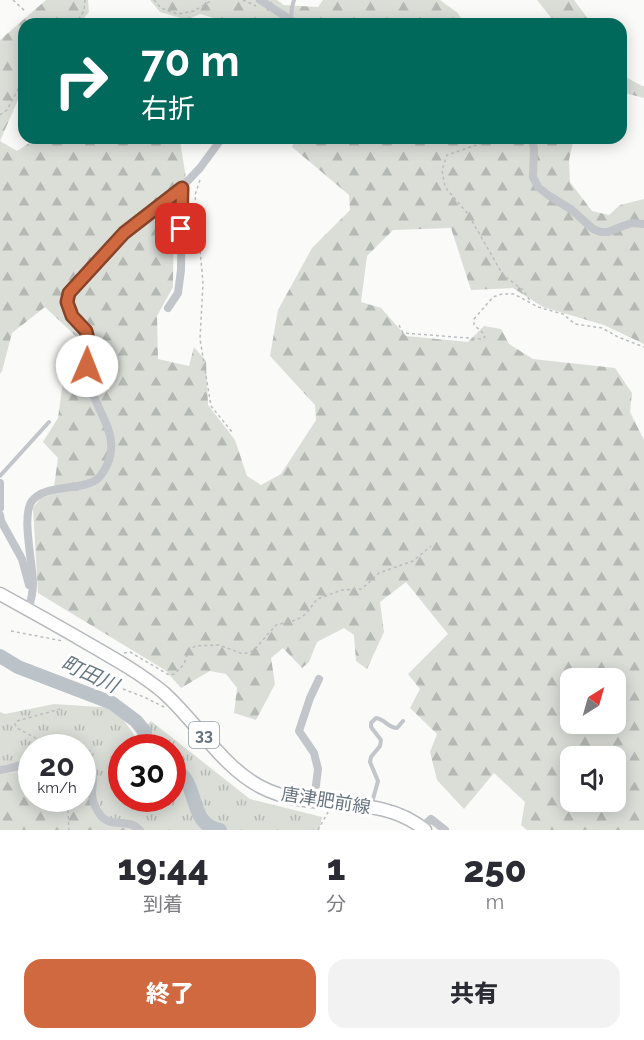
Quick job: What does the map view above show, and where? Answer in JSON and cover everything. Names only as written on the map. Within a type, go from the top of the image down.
[{"type":"main road","name":"唐津肥前線","points":[[0,594],[30,604],[78,638],[133,669],[164,693],[235,769],[260,787],[289,798],[371,807],[398,814],[424,829]]},
{"type":"street","points":[[260,0],[286,18]]},
{"type":"street","points":[[30,604],[33,584],[29,540],[30,504],[41,494],[96,480],[103,473],[109,461],[111,442],[88,382],[88,339],[86,331],[72,316],[67,302],[69,293],[124,233],[182,188],[218,144]]},
{"type":"street","points":[[533,144],[533,177],[538,187],[572,210],[592,229],[608,232],[632,223],[644,224]]},
{"type":"street","points":[[168,308],[178,293],[181,270],[182,188]]},
{"type":"street","points":[[0,483],[0,508]]},
{"type":"street","points":[[0,515],[22,559],[30,604]]},
{"type":"street","points":[[314,801],[318,768],[314,753],[299,731],[310,698],[320,679]]},
{"type":"street","points":[[0,770],[18,765]]},
{"type":"street","points":[[96,808],[102,816],[112,822],[131,824],[140,830]]},
{"type":"street","points":[[424,829],[431,819],[445,830]]},
{"type":"lane","points":[[292,18],[294,0]]},
{"type":"lane","points":[[0,476],[49,422]]},
{"type":"lane","points":[[371,807],[378,781],[370,762],[381,740],[370,727],[370,723],[380,718],[392,728],[397,728],[403,721]]},
{"type":"path","points":[[13,0],[26,12]]},
{"type":"path","points":[[79,18],[84,11],[85,0]]},
{"type":"path","points":[[154,0],[161,8],[178,14],[194,11],[212,0]]},
{"type":"path","points":[[0,116],[7,110],[18,89]]},
{"type":"path","points":[[482,144],[447,155],[442,170],[445,187],[468,214],[503,275],[523,290],[532,303]]},
{"type":"path","points":[[200,168],[205,172],[197,184],[195,195],[203,283],[200,339],[211,406],[232,432]]},
{"type":"path","points":[[399,325],[403,333],[481,339],[485,337],[474,325],[474,319],[493,297],[514,294],[538,307],[563,314],[575,324],[602,328],[618,338],[644,347]]},
{"type":"path","points":[[117,660],[125,652],[130,652],[169,675],[175,674],[184,664],[188,652],[195,646],[219,645],[243,654],[253,651],[276,624],[296,620],[306,614],[317,599],[342,590],[362,589],[379,573],[413,561],[431,546]]},
{"type":"path","points":[[11,631],[68,642],[78,638]]},
{"type":"path","points":[[123,690],[144,697],[167,709],[178,708]]},
{"type":"path","points":[[28,734],[17,728],[15,724],[17,721],[60,709]]},
{"type":"path","points":[[318,830],[328,815],[329,803]]},
{"type":"path","points":[[68,812],[69,830]]},
{"type":"green space","points":[[46,0],[88,0],[89,12],[84,18],[25,18]]},
{"type":"green space","points":[[150,0],[277,0],[284,5],[318,7],[323,0],[440,0],[458,13],[461,18],[214,18],[200,14],[191,18],[180,18],[160,12]]},
{"type":"green space","points":[[537,0],[574,0],[588,18],[551,18]]},
{"type":"green space","points":[[18,24],[18,100],[0,141],[0,40]]},
{"type":"green space","points":[[627,78],[644,86],[644,98],[627,94]]},
{"type":"green space","points":[[0,141],[17,151],[28,144],[180,144],[186,178],[174,189],[173,287],[157,316],[158,359],[189,366],[194,347],[206,361],[208,405],[235,440],[247,476],[261,485],[281,474],[316,420],[315,405],[270,356],[278,310],[312,248],[350,210],[349,195],[292,147],[293,144],[573,144],[569,160],[570,182],[592,211],[609,215],[620,205],[644,199],[644,344],[604,325],[543,307],[513,288],[471,290],[451,228],[393,230],[367,256],[361,302],[381,308],[406,336],[468,342],[484,326],[501,329],[509,344],[533,359],[615,368],[632,393],[630,412],[644,440],[644,830],[527,830],[521,825],[525,802],[494,773],[464,809],[437,780],[430,752],[437,734],[410,708],[420,689],[408,674],[448,634],[406,582],[380,602],[384,632],[367,669],[356,661],[354,635],[344,628],[317,642],[309,662],[302,668],[283,648],[271,658],[275,684],[256,720],[234,713],[237,688],[226,674],[210,671],[181,688],[165,670],[38,593],[33,508],[41,498],[53,494],[58,458],[43,442],[58,418],[63,381],[82,342],[45,307],[12,333],[0,374]]},
{"type":"green space","points":[[54,704],[115,708],[134,734],[108,734],[108,812],[186,812],[186,749],[250,799],[322,817],[319,830],[130,830],[104,821],[96,791],[96,734],[18,734],[18,773],[0,772],[0,712],[5,714]]},
{"type":"green space","points":[[151,721],[168,734],[137,734]]},
{"type":"green space","points":[[0,772],[18,773],[18,812],[96,812],[96,791],[104,821],[130,830],[0,830]]},
{"type":"waterway","name":"町田川","points":[[0,656],[18,667],[112,703],[136,721],[145,734]]},
{"type":"waterway","name":"町田川","points":[[186,781],[199,814],[210,827],[220,830]]},
{"type":"route","points":[[87,366],[86,331],[72,316],[67,302],[73,287],[124,233],[182,188],[181,229]]}]
